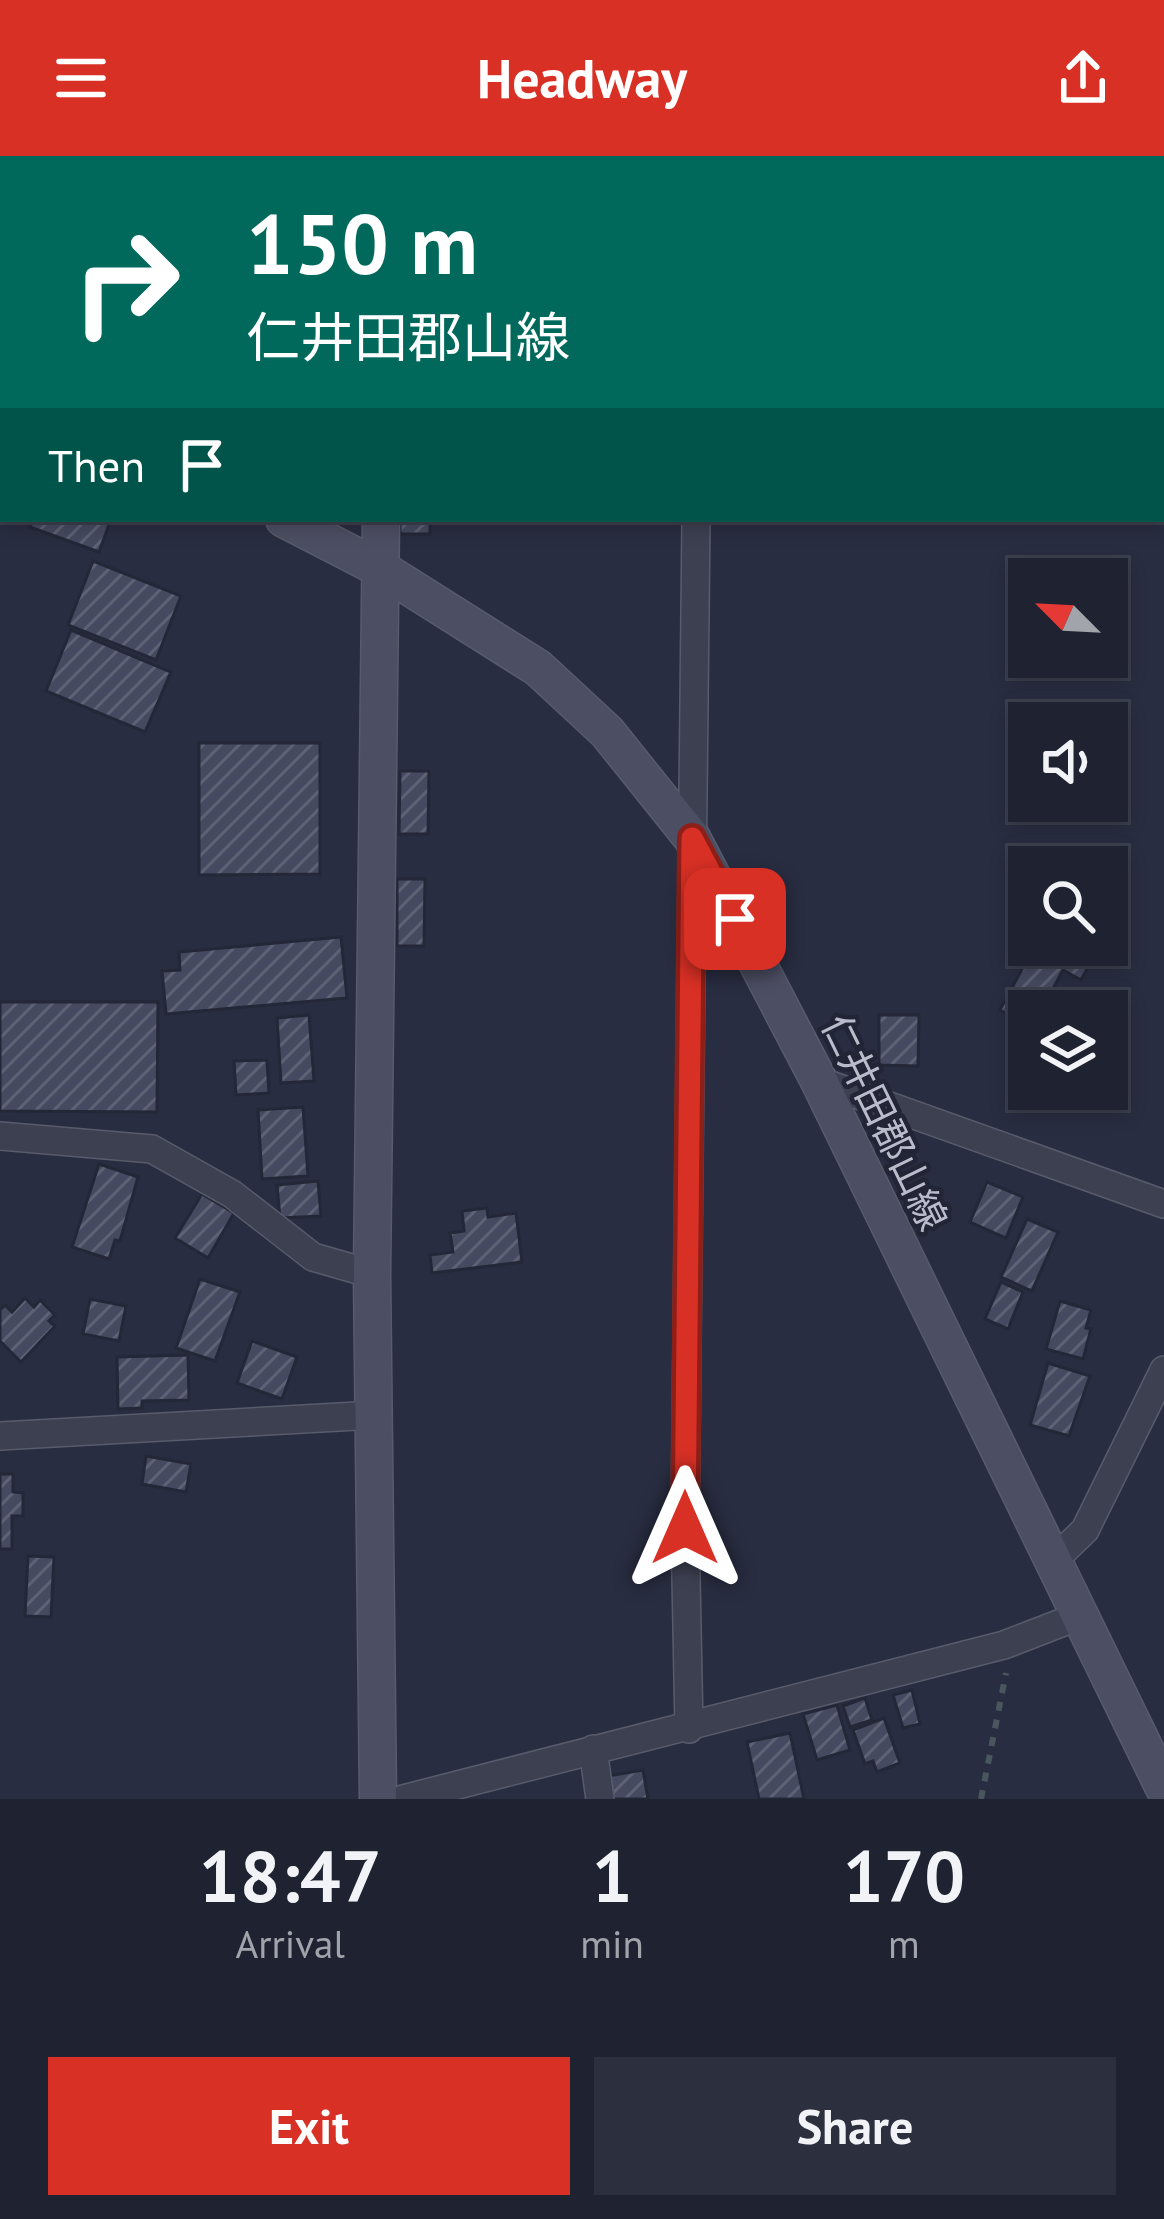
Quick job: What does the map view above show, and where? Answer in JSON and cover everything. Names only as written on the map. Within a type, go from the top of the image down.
[{"type":"main road","name":"仁井田郡山線","points":[[290,522],[381,569],[538,668],[607,732],[692,838],[819,1081],[1164,1788]]},
{"type":"main road","points":[[378,1799],[372,1274],[381,522]]},
{"type":"street","points":[[688,1729],[685,1528],[696,522]]},
{"type":"street","points":[[819,1081],[1164,1204]]},
{"type":"street","points":[[0,1136],[152,1149],[232,1194],[313,1257],[372,1274]]},
{"type":"street","points":[[1054,1559],[1084,1530],[1164,1370]]},
{"type":"street","points":[[0,1436],[375,1414]]},
{"type":"street","points":[[404,1799],[1004,1645],[1079,1616]]},
{"type":"street","points":[[593,1749],[601,1799]]},
{"type":"path","points":[[981,1799],[1008,1665],[1004,1645]]},
{"type":"building","points":[[32,522],[110,522],[99,552],[30,527]]},
{"type":"building","points":[[400,522],[430,522],[430,534],[400,534]]},
{"type":"building","points":[[93,561],[181,596],[156,660],[68,625]]},
{"type":"building","points":[[71,630],[171,672],[145,732],[46,691]]},
{"type":"building","points":[[199,743],[320,743],[320,874],[199,875]]},
{"type":"building","points":[[400,771],[429,771],[428,834],[399,834]]},
{"type":"building","points":[[397,879],[425,879],[424,946],[397,946]]},
{"type":"building","points":[[341,937],[347,998],[166,1014],[162,971],[180,970],[179,952]]},
{"type":"building","points":[[1024,966],[1089,966],[1081,980],[1063,970],[1052,990],[1011,990]]},
{"type":"building","points":[[0,1002],[158,1002],[157,1112],[0,1111]]},
{"type":"building","points":[[309,1015],[314,1081],[281,1083],[277,1018]]},
{"type":"building","points":[[879,1015],[919,1015],[918,1066],[879,1065]]},
{"type":"building","points":[[267,1060],[269,1093],[236,1095],[234,1061]]},
{"type":"building","points":[[303,1107],[308,1176],[262,1179],[258,1110]]},
{"type":"building","points":[[99,1164],[138,1177],[120,1241],[115,1240],[109,1259],[72,1247]]},
{"type":"building","points":[[318,1181],[321,1216],[280,1218],[277,1185]]},
{"type":"building","points":[[987,1182],[1023,1197],[1006,1238],[970,1222]]},
{"type":"building","points":[[202,1194],[234,1213],[208,1258],[175,1238]]},
{"type":"building","points":[[487,1208],[488,1217],[516,1213],[522,1262],[432,1273],[430,1255],[453,1252],[450,1233],[464,1231],[462,1211]]},
{"type":"building","points":[[1027,1219],[1058,1232],[1032,1291],[1001,1277]]},
{"type":"building","points":[[200,1279],[240,1292],[215,1361],[176,1348]]},
{"type":"building","points":[[1001,1282],[1023,1292],[1008,1329],[985,1319]]},
{"type":"building","points":[[25,1298],[34,1307],[40,1300],[55,1315],[49,1321],[55,1326],[21,1362],[0,1341],[0,1310],[5,1305],[12,1312]]},
{"type":"building","points":[[90,1299],[126,1306],[119,1341],[83,1334]]},
{"type":"building","points":[[1060,1301],[1091,1310],[1083,1359],[1046,1349]]},
{"type":"building","points":[[252,1341],[297,1357],[282,1399],[237,1383]]},
{"type":"building","points":[[188,1355],[189,1400],[142,1401],[142,1408],[118,1409],[117,1357]]},
{"type":"building","points":[[1048,1363],[1090,1376],[1069,1436],[1030,1425]]},
{"type":"building","points":[[146,1456],[191,1464],[186,1492],[142,1484]]},
{"type":"building","points":[[0,1474],[13,1474],[13,1492],[23,1493],[23,1516],[12,1516],[12,1549],[0,1549]]},
{"type":"building","points":[[28,1556],[54,1557],[51,1617],[25,1616]]},
{"type":"building","points":[[912,1690],[920,1724],[903,1728],[893,1695]]},
{"type":"building","points":[[865,1698],[872,1720],[850,1727],[843,1706]]},
{"type":"building","points":[[837,1705],[850,1750],[817,1760],[803,1714]]},
{"type":"building","points":[[884,1718],[900,1763],[877,1772],[873,1761],[865,1764],[853,1730]]},
{"type":"building","points":[[790,1733],[804,1799],[759,1799],[747,1742]]},
{"type":"building","points":[[643,1770],[648,1799],[612,1799],[608,1776]]},
{"type":"route","points":[[685,1528],[692,838],[735,919]]}]
